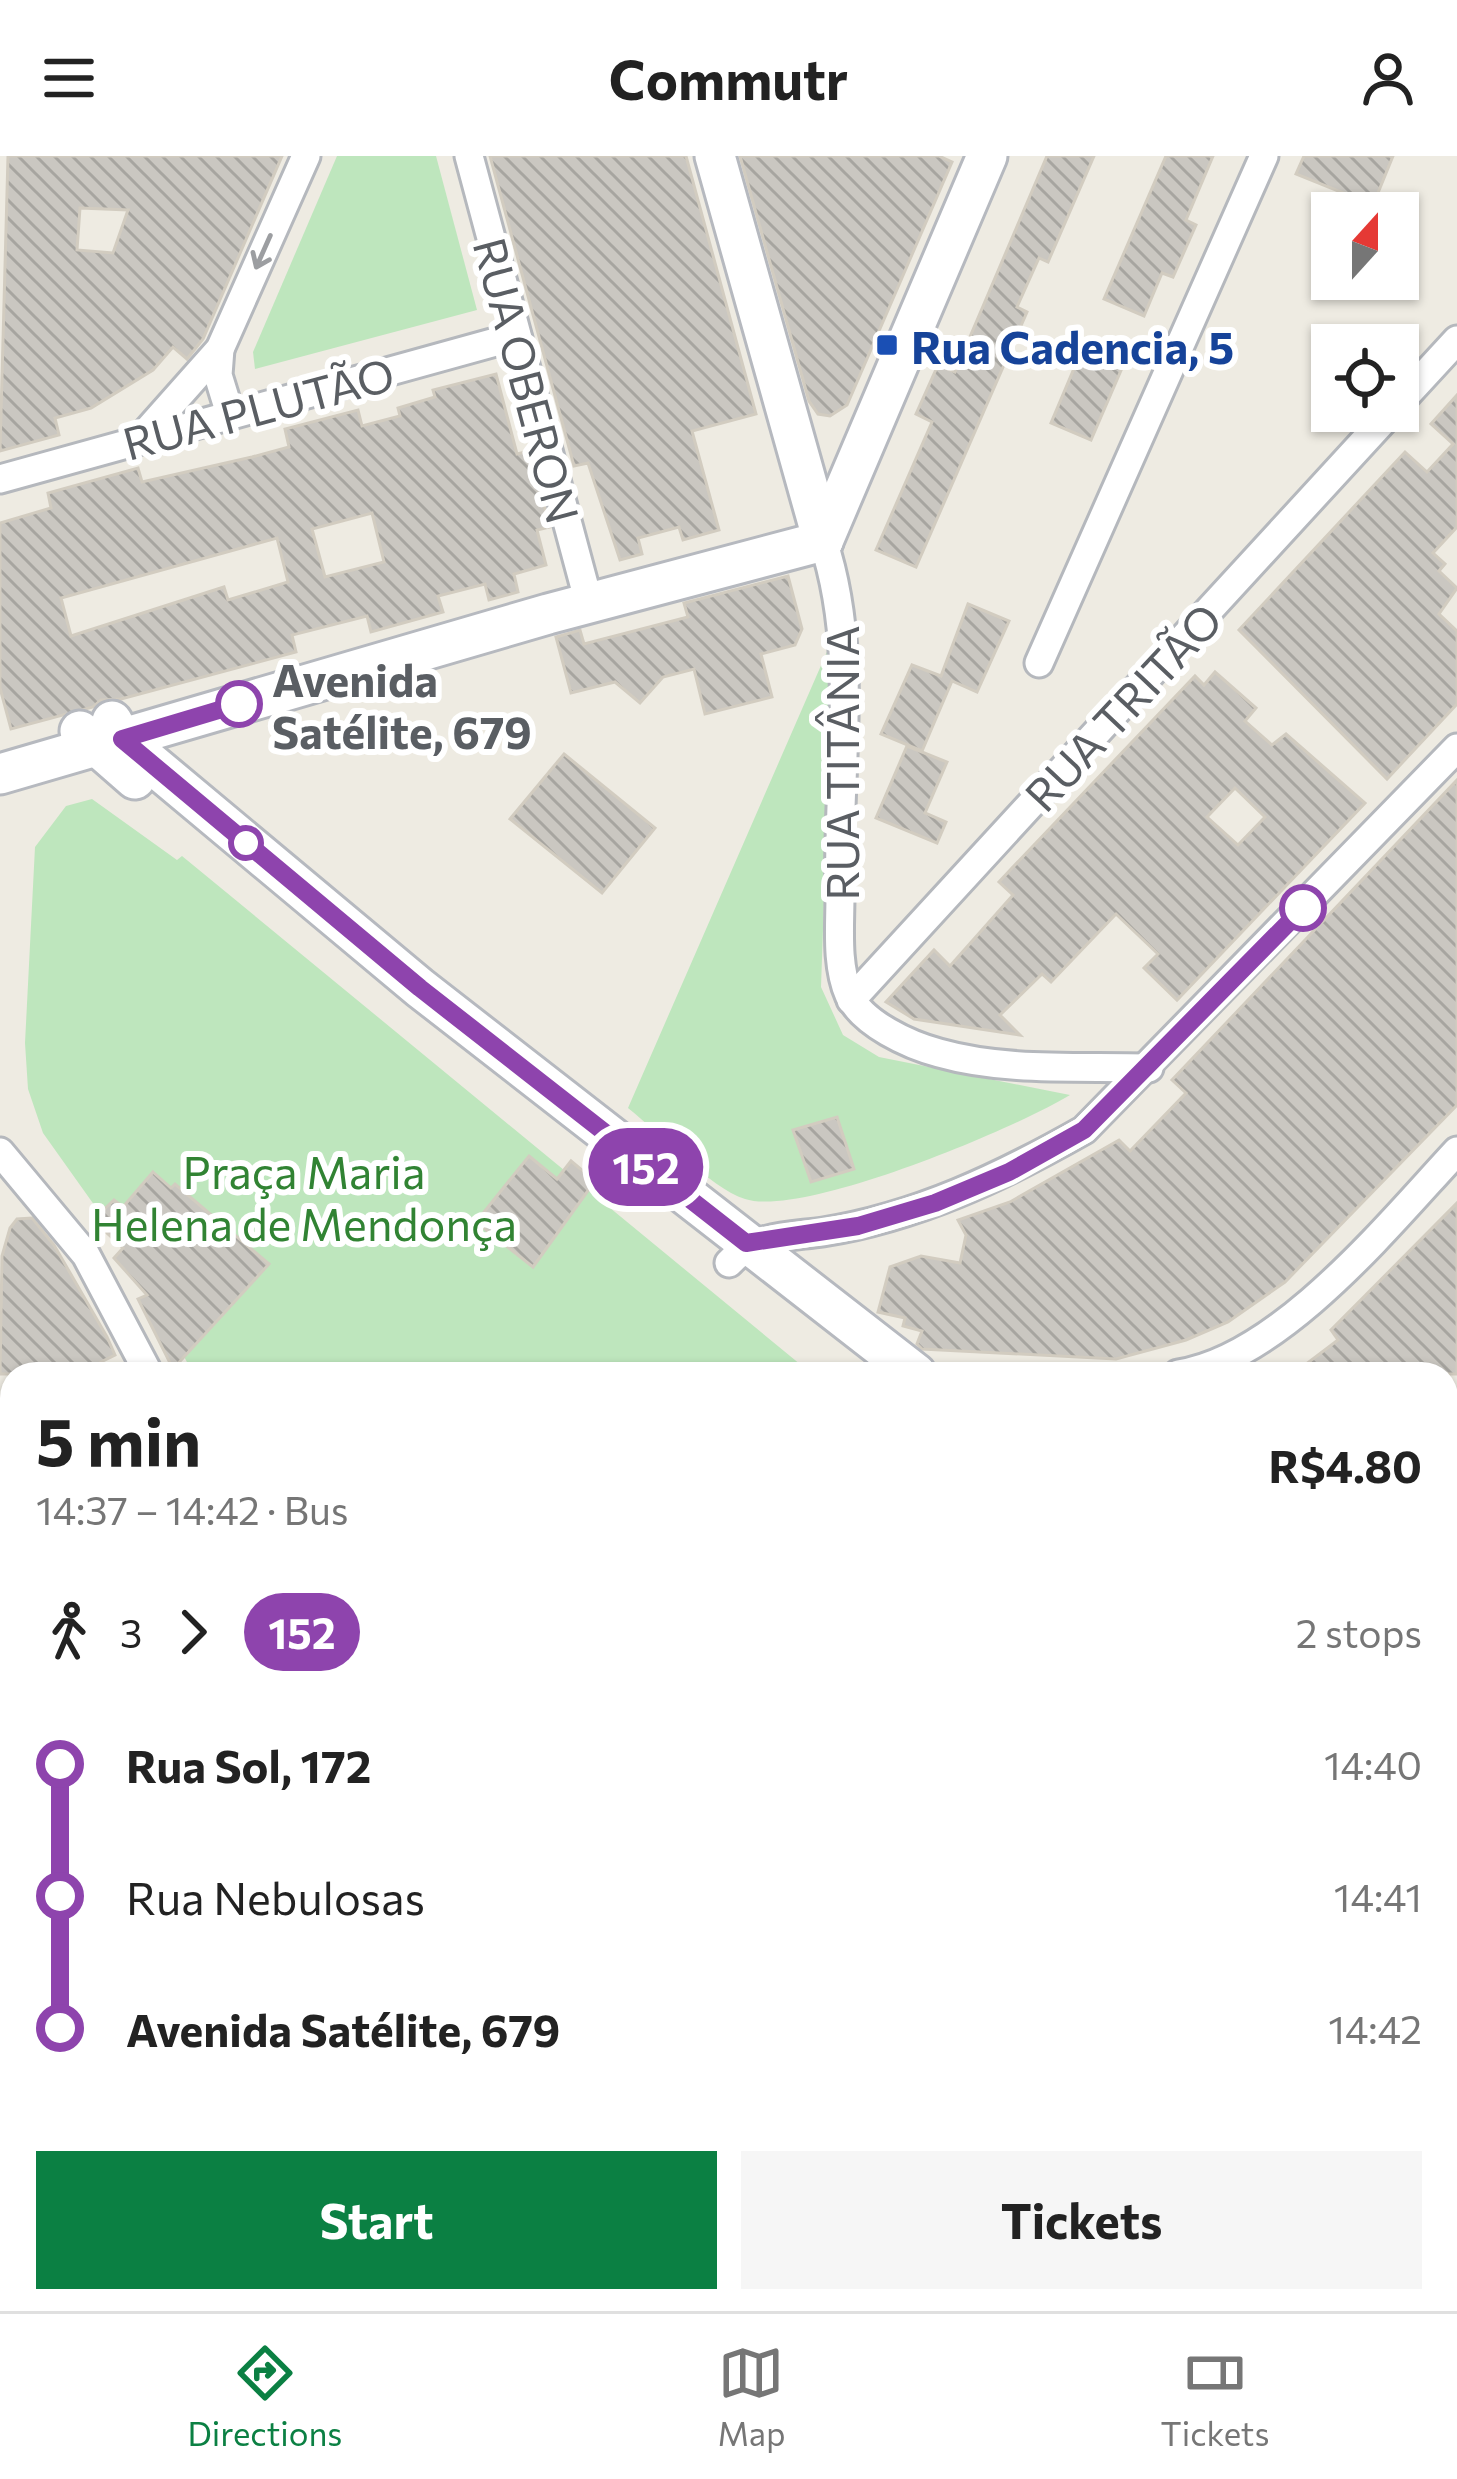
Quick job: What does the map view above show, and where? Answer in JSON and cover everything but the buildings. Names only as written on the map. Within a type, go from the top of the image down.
[{"type":"street","points":[[141,438],[220,349],[306,156]]},
{"type":"street","name":"RUA OBERON","points":[[469,156],[589,603]]},
{"type":"street","name":"RUA TITÂNIA","points":[[715,156],[838,586],[846,650],[838,831],[842,966],[851,1000]]},
{"type":"street","points":[[0,756],[103,734],[823,542],[987,156]]},
{"type":"street","points":[[1039,663],[1264,156]]},
{"type":"street","name":"RUA PLUTÃO","points":[[0,479],[517,336]]},
{"type":"street","points":[[1419,381],[1457,340]]},
{"type":"street","points":[[220,349],[218,375],[230,414]]},
{"type":"street","name":"RUA TRITÃO","points":[[851,1000],[1373,432]]},
{"type":"street","points":[[0,774],[103,734]]},
{"type":"street","points":[[103,734],[584,1150],[898,1362]]},
{"type":"street","points":[[738,1253],[858,1226],[1009,1172],[1084,1130],[1457,748]]},
{"type":"street","points":[[851,1000],[899,1038],[939,1054],[1006,1064],[1149,1068]]},
{"type":"street","points":[[1206,1362],[1273,1333],[1345,1270],[1457,1151]]},
{"type":"street","points":[[0,1152],[86,1255],[143,1362]]},
{"type":"street","points":[[738,1253],[859,1362]]},
{"type":"green space","points":[[337,156],[436,156],[477,310],[255,369],[253,352]]},
{"type":"green space","points":[[833,638],[821,987],[843,1035],[879,1057],[1070,1095],[1005,1128],[859,1183],[773,1201],[745,1199],[701,1172],[628,1108]]},
{"type":"green space","name":"Praça Maria Helena de Mendonça","points":[[92,799],[177,860],[182,856],[797,1362],[187,1362],[139,1268],[43,1133],[28,1089],[25,1043],[35,847],[66,806]]},
{"type":"bus line","name":"152","points":[[239,704],[122,739],[420,988],[746,1243],[858,1226],[935,1203],[1009,1172],[1084,1130],[1303,908]]},
{"type":"place","name":"Rua Cadencia, 5","points":[[887,345]]},
{"type":"place","name":"Avenida Satélite, 679","points":[[239,704]]}]
